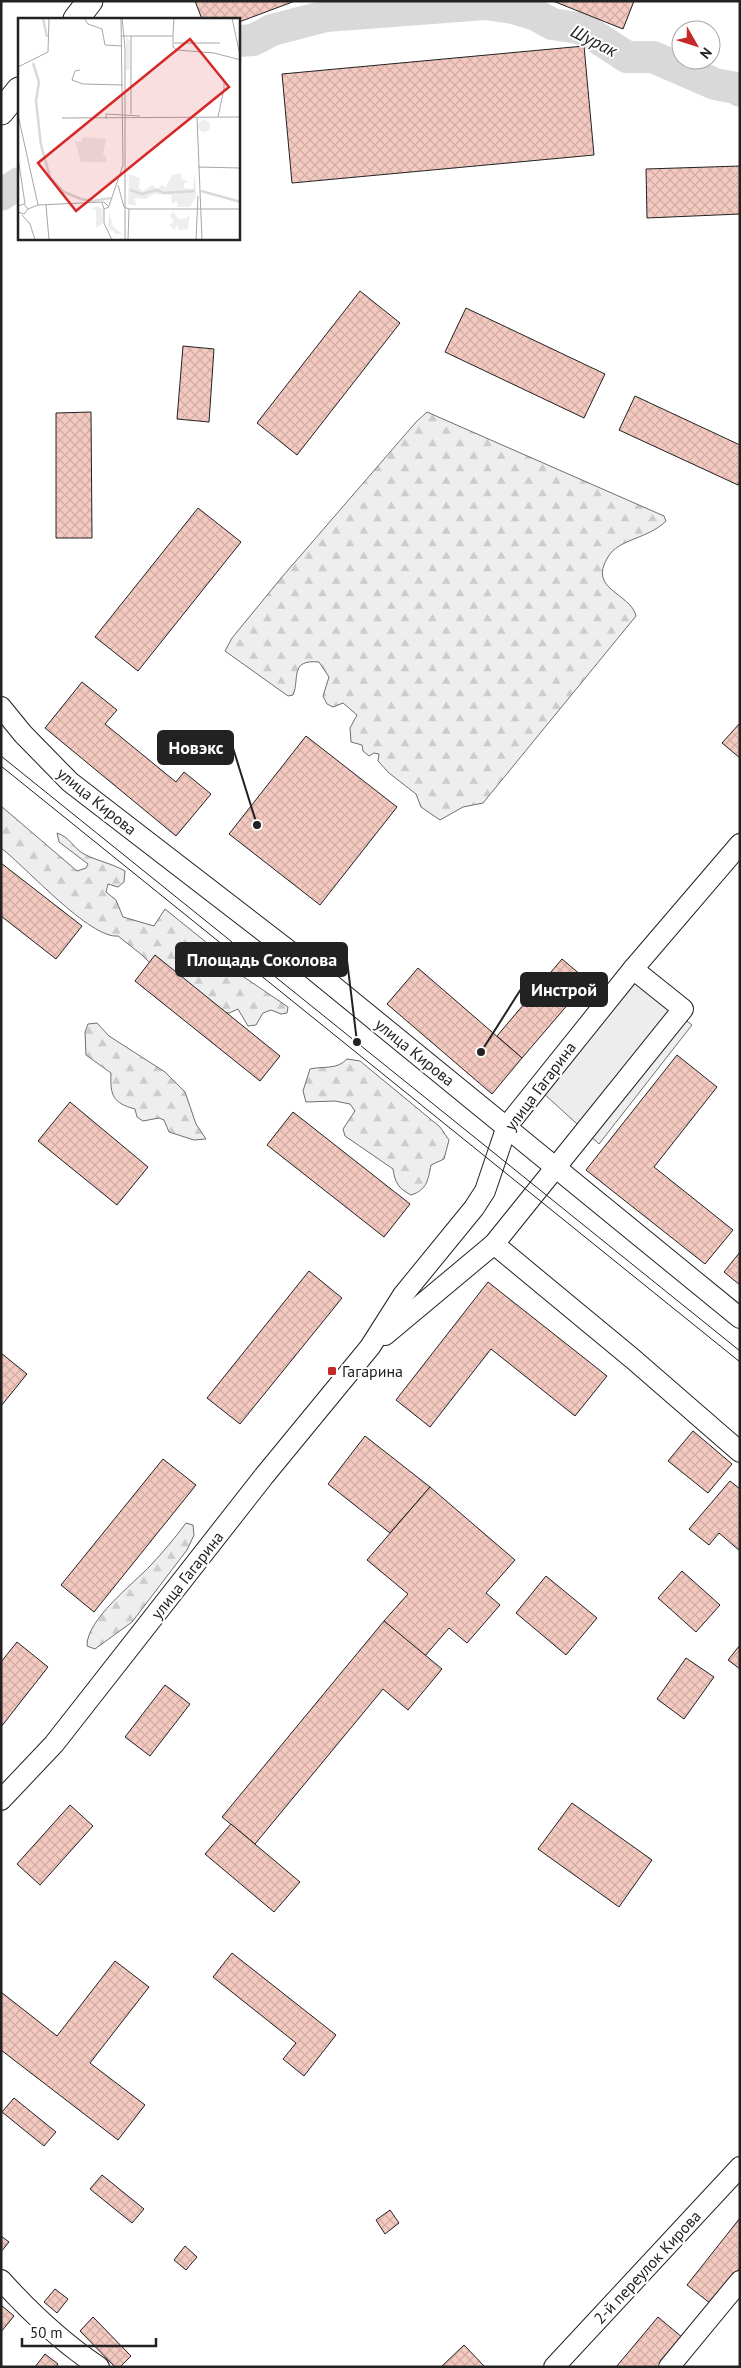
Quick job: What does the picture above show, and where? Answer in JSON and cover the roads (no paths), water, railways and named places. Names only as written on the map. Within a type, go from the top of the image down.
[{"type":"main road","points":[[77,18],[90,1]]},
{"type":"main road","points":[[1,112],[18,91]]},
{"type":"street","name":"улица Кирова","points":[[1,707],[23,734],[70,782],[310,967],[740,1318]]},
{"type":"street","name":"улица Гагарина","points":[[1,1800],[54,1744],[264,1476],[370,1347],[403,1295],[474,1208],[485,1191],[507,1126],[633,969],[740,844]]},
{"type":"street","name":"улица Гагарина","points":[[370,1347],[494,1244],[683,1009],[633,969]]},
{"type":"street","points":[[494,1244],[634,1359],[740,1452]]},
{"type":"street","name":"2-й переулок Кирова","points":[[554,2367],[740,2167]]},
{"type":"street","points":[[1,2280],[28,2308],[99,2367]]},
{"type":"street","points":[[669,2367],[740,2281]]},
{"type":"waterway","name":"Шурак","points":[[240,41],[253,40],[272,30],[326,16],[485,4],[513,8],[536,15],[552,24],[578,28],[590,33],[627,57],[653,57],[715,84],[736,88],[740,91]]},
{"type":"waterway","name":"Шурак","points":[[1,195],[18,184]]},
{"type":"tram line","points":[[1,756],[740,1351]]},
{"type":"tram line","points":[[1,766],[740,1362]]},
{"type":"place","name":"Новэкс","points":[[257,825]]},
{"type":"place","name":"Площадь Соколова","points":[[357,1042]]},
{"type":"place","name":"Инстрой","points":[[481,1052]]},
{"type":"place","name":"Гагарина","points":[[332,1371]]}]
